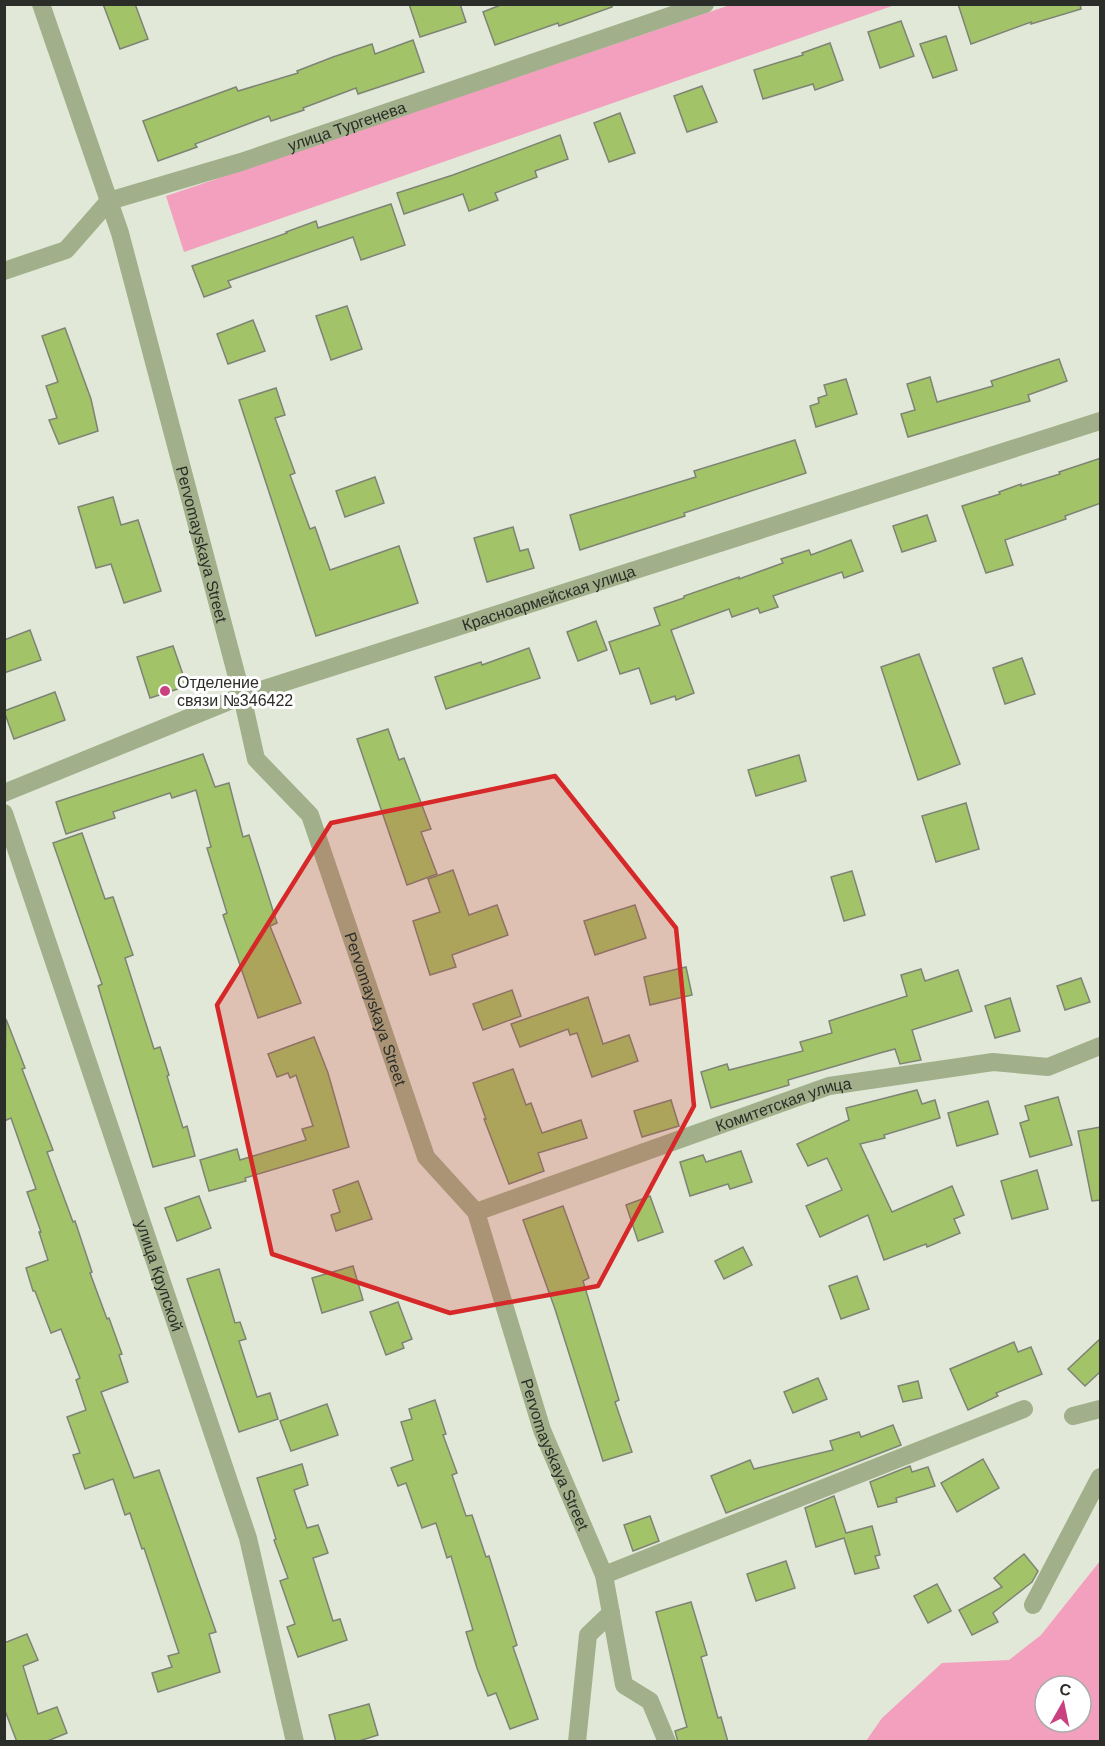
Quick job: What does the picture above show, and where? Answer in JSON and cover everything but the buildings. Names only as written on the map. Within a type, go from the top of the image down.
[{"type":"street","name":"Pervomayskaya Street","points":[[41,4],[123,244],[243,696],[256,759],[310,815],[426,1157],[476,1212],[542,1430],[604,1575],[624,1685],[650,1701],[667,1742]]},
{"type":"street","name":"улица Тургенева","points":[[109,201],[252,158],[705,4]]},
{"type":"street","points":[[4,271],[66,250],[109,201]]},
{"type":"street","name":"Красноармейская улица","points":[[4,793],[243,696],[1101,421]]},
{"type":"street","name":"улица Крупской","points":[[4,813],[248,1538],[295,1742]]},
{"type":"street","name":"Комитетская улица","points":[[476,1212],[829,1086],[993,1062],[1048,1066],[1101,1046]]},
{"type":"street","points":[[604,1575],[1024,1408]]},
{"type":"street","points":[[1073,1416],[1101,1409]]},
{"type":"street","points":[[1033,1605],[1101,1477]]},
{"type":"street","points":[[578,1742],[588,1635],[611,1613]]},
{"type":"highlighted area","points":[[555,776],[676,928],[694,1106],[598,1286],[450,1313],[272,1254],[217,1005],[331,823]]},
{"type":"shaded area","points":[[730,5],[895,5],[184,252],[166,196]]},
{"type":"shaded area","points":[[1100,1561],[1100,1741],[866,1741],[882,1718],[942,1663],[1009,1660],[1041,1635]]},
{"type":"place","name":"Отделение связи №346422","points":[[165,691]]}]
